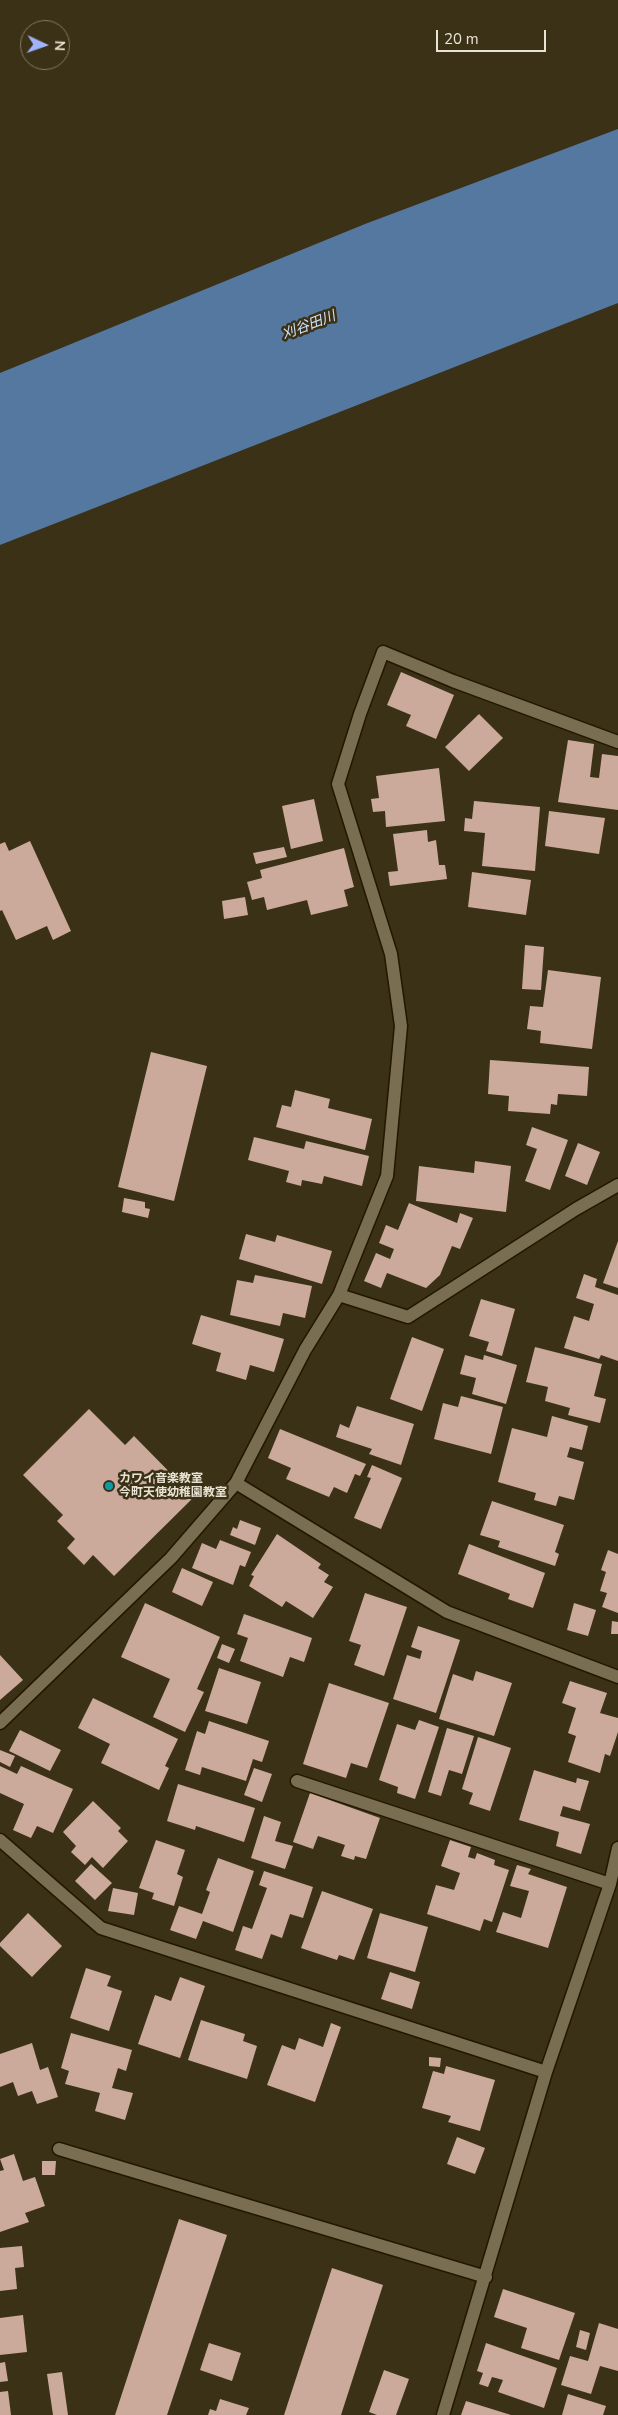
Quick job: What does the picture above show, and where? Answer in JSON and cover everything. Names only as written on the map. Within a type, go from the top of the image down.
[{"type":"street","points":[[0,1723],[171,1558],[236,1483],[305,1350],[339,1295],[387,1176],[401,1026],[391,954],[338,784],[360,714],[383,652],[453,681],[618,742]]},
{"type":"street","points":[[339,1295],[408,1317],[576,1209],[618,1185]]},
{"type":"street","points":[[236,1483],[447,1612],[618,1677]]},
{"type":"street","points":[[297,1781],[610,1884]]},
{"type":"street","points":[[0,1840],[101,1928],[546,2072]]},
{"type":"street","points":[[443,2415],[546,2072],[610,1884],[618,1848]]},
{"type":"street","points":[[59,2149],[486,2277]]},
{"type":"water","name":"刈谷田川","points":[[618,129],[618,303],[0,545],[0,373],[365,224]]},
{"type":"building","points":[[401,672],[454,695],[436,739],[406,726],[411,715],[387,705]]},
{"type":"building","points":[[479,714],[503,738],[469,771],[445,747]]},
{"type":"building","points":[[568,740],[594,744],[590,777],[599,778],[602,754],[618,756],[618,810],[558,802]]},
{"type":"building","points":[[439,768],[445,821],[386,827],[385,811],[373,812],[371,799],[379,798],[376,776]]},
{"type":"building","points":[[314,799],[323,841],[291,849],[282,806]]},
{"type":"building","points":[[474,801],[540,807],[535,871],[482,866],[485,833],[464,831],[465,818],[472,819]]},
{"type":"building","points":[[549,811],[605,818],[599,854],[545,846]]},
{"type":"building","points":[[427,830],[428,842],[436,840],[439,865],[445,865],[447,879],[390,886],[388,872],[398,871],[393,834]]},
{"type":"building","points":[[30,841],[71,931],[53,940],[47,926],[16,940],[2,910],[0,911],[0,844],[5,842],[9,851]]},
{"type":"building","points":[[284,847],[287,857],[256,864],[253,853]]},
{"type":"building","points":[[344,848],[354,887],[344,890],[348,906],[311,915],[307,900],[267,910],[264,897],[252,900],[247,882],[262,878],[260,870]]},
{"type":"building","points":[[472,872],[531,880],[526,915],[468,907]]},
{"type":"building","points":[[245,897],[248,915],[224,919],[222,901]]},
{"type":"building","points":[[525,945],[544,947],[541,990],[522,989]]},
{"type":"building","points":[[548,970],[601,977],[592,1049],[540,1043],[541,1031],[527,1029],[530,1006],[543,1007]]},
{"type":"building","points":[[151,1052],[207,1066],[174,1201],[118,1187]]},
{"type":"building","points":[[490,1060],[589,1067],[587,1096],[558,1094],[557,1105],[551,1104],[550,1114],[508,1111],[509,1096],[488,1094]]},
{"type":"building","points":[[295,1090],[330,1099],[328,1108],[372,1119],[365,1150],[276,1127],[282,1105],[291,1107]]},
{"type":"building","points":[[532,1127],[568,1140],[550,1190],[525,1181],[537,1149],[526,1145]]},
{"type":"building","points":[[254,1137],[304,1149],[306,1141],[369,1156],[362,1186],[324,1176],[322,1184],[302,1180],[301,1186],[286,1182],[289,1171],[248,1160]]},
{"type":"building","points":[[578,1143],[600,1152],[587,1185],[565,1176]]},
{"type":"building","points":[[475,1161],[511,1166],[506,1212],[416,1201],[419,1166],[474,1173]]},
{"type":"building","points":[[124,1198],[145,1202],[145,1208],[150,1209],[148,1218],[122,1212]]},
{"type":"building","points":[[409,1203],[457,1223],[460,1213],[473,1218],[460,1249],[452,1246],[440,1275],[426,1288],[387,1273],[381,1288],[364,1281],[376,1253],[390,1259],[394,1249],[379,1243],[386,1225],[398,1230]]},
{"type":"building","points":[[246,1234],[275,1242],[277,1235],[332,1251],[322,1284],[239,1259]]},
{"type":"building","points":[[618,1241],[618,1288],[603,1283]]},
{"type":"building","points":[[584,1274],[597,1279],[595,1287],[618,1295],[618,1361],[601,1355],[599,1359],[564,1348],[574,1316],[589,1321],[594,1304],[576,1298]]},
{"type":"building","points":[[255,1275],[312,1286],[305,1318],[283,1313],[280,1326],[230,1315],[237,1280],[253,1283]]},
{"type":"building","points":[[481,1299],[515,1309],[502,1356],[486,1351],[489,1342],[469,1336]]},
{"type":"building","points":[[201,1315],[284,1339],[274,1372],[250,1365],[246,1380],[216,1371],[221,1353],[192,1344]]},
{"type":"building","points":[[412,1337],[444,1349],[422,1411],[390,1399]]},
{"type":"building","points":[[535,1347],[602,1364],[594,1396],[606,1399],[600,1423],[568,1415],[570,1408],[545,1401],[548,1387],[526,1382]]},
{"type":"building","points":[[465,1355],[483,1360],[484,1355],[517,1365],[506,1404],[472,1394],[476,1378],[460,1374]]},
{"type":"building","points":[[461,1396],[503,1407],[491,1454],[434,1439],[443,1403],[458,1407]]},
{"type":"building","points":[[357,1406],[414,1424],[401,1465],[369,1454],[372,1449],[336,1437],[340,1424],[349,1428]]},
{"type":"building","name":"カワイ音楽教室 今町天使幼稚園教室","points":[[89,1409],[125,1445],[134,1436],[194,1497],[114,1576],[93,1555],[84,1565],[67,1548],[75,1539],[57,1521],[63,1515],[23,1475]]},
{"type":"building","points":[[552,1416],[588,1426],[582,1450],[570,1447],[567,1457],[584,1462],[574,1500],[559,1496],[556,1506],[534,1500],[536,1493],[498,1482],[512,1428],[547,1437]]},
{"type":"building","points":[[280,1429],[366,1464],[360,1476],[355,1474],[347,1493],[334,1487],[329,1497],[286,1479],[291,1468],[268,1458]]},
{"type":"building","points":[[372,1465],[402,1478],[381,1529],[354,1518],[371,1478],[367,1477]]},
{"type":"building","points":[[492,1501],[564,1525],[555,1552],[559,1554],[555,1566],[498,1547],[500,1541],[480,1535]]},
{"type":"building","points":[[240,1520],[261,1528],[255,1545],[230,1535],[233,1527],[237,1529]]},
{"type":"building","points":[[277,1534],[321,1564],[318,1568],[329,1575],[324,1582],[333,1587],[313,1618],[286,1601],[282,1607],[249,1586],[254,1576],[251,1575]]},
{"type":"building","points":[[220,1540],[251,1552],[245,1567],[240,1565],[233,1585],[192,1568],[202,1543],[216,1549]]},
{"type":"building","points":[[469,1544],[545,1573],[533,1608],[508,1599],[510,1594],[458,1574]]},
{"type":"building","points":[[608,1550],[618,1554],[618,1613],[602,1607],[607,1593],[600,1591],[606,1572],[601,1570]]},
{"type":"building","points":[[182,1568],[213,1582],[202,1606],[172,1592]]},
{"type":"building","points":[[365,1593],[407,1607],[384,1676],[354,1665],[361,1645],[349,1641]]},
{"type":"building","points":[[145,1603],[220,1637],[197,1689],[204,1692],[185,1732],[153,1717],[170,1679],[121,1657]]},
{"type":"building","points":[[574,1603],[596,1610],[588,1636],[567,1630]]},
{"type":"building","points":[[244,1614],[312,1638],[304,1662],[290,1657],[283,1677],[240,1661],[248,1638],[237,1634]]},
{"type":"building","points":[[612,1621],[618,1622],[618,1634],[611,1634]]},
{"type":"building","points":[[418,1626],[460,1640],[436,1713],[393,1699],[407,1655],[420,1659],[422,1651],[411,1647]]},
{"type":"building","points":[[222,1644],[235,1649],[229,1663],[217,1658]]},
{"type":"building","points":[[0,1655],[23,1680],[0,1700]]},
{"type":"building","points":[[219,1668],[261,1682],[247,1724],[205,1711]]},
{"type":"building","points":[[476,1671],[512,1683],[494,1736],[439,1719],[453,1674],[473,1681]]},
{"type":"building","points":[[570,1681],[607,1693],[600,1713],[618,1718],[618,1732],[610,1756],[605,1754],[600,1773],[568,1762],[576,1736],[568,1733],[576,1708],[562,1703]]},
{"type":"building","points":[[329,1683],[389,1703],[367,1768],[351,1763],[346,1778],[303,1764]]},
{"type":"building","points":[[93,1698],[178,1739],[165,1766],[169,1768],[159,1790],[101,1763],[110,1744],[78,1728]]},
{"type":"building","points":[[419,1720],[439,1727],[415,1799],[397,1793],[398,1787],[379,1780],[397,1724],[415,1730]]},
{"type":"building","points":[[209,1721],[269,1741],[262,1762],[253,1759],[246,1781],[202,1767],[200,1775],[185,1770],[197,1731],[205,1734]]},
{"type":"building","points":[[447,1728],[474,1736],[462,1774],[449,1770],[441,1796],[428,1792]]},
{"type":"building","points":[[20,1730],[61,1750],[50,1771],[9,1751]]},
{"type":"building","points":[[478,1737],[511,1748],[490,1811],[469,1804],[473,1793],[462,1789]]},
{"type":"building","points":[[0,1750],[15,1756],[10,1767],[0,1762]]},
{"type":"building","points":[[0,1766],[17,1774],[21,1766],[73,1789],[53,1833],[37,1826],[31,1838],[13,1830],[24,1804],[0,1793]]},
{"type":"building","points":[[254,1768],[272,1774],[262,1802],[244,1795]]},
{"type":"building","points":[[534,1770],[576,1783],[577,1778],[589,1781],[580,1811],[563,1806],[560,1816],[590,1824],[581,1854],[556,1846],[559,1832],[519,1820]]},
{"type":"building","points":[[178,1784],[255,1808],[244,1842],[196,1826],[195,1830],[167,1821]]},
{"type":"building","points":[[310,1793],[380,1818],[366,1859],[355,1856],[354,1860],[341,1856],[345,1845],[318,1836],[313,1849],[293,1842]]},
{"type":"building","points":[[93,1801],[121,1828],[118,1831],[128,1841],[103,1868],[92,1857],[85,1865],[71,1852],[76,1846],[63,1832]]},
{"type":"building","points":[[264,1816],[281,1822],[275,1841],[293,1846],[285,1869],[251,1858]]},
{"type":"building","points":[[156,1840],[185,1850],[177,1874],[183,1877],[174,1906],[152,1899],[154,1893],[139,1888]]},
{"type":"building","points":[[450,1840],[471,1847],[468,1857],[475,1859],[477,1853],[495,1860],[494,1865],[509,1870],[492,1922],[484,1919],[480,1931],[427,1914],[436,1885],[454,1890],[460,1873],[441,1866]]},
{"type":"building","points":[[218,1858],[254,1871],[233,1932],[203,1921],[196,1939],[170,1930],[179,1906],[202,1914],[210,1892],[206,1890]]},
{"type":"building","points":[[91,1864],[112,1883],[95,1900],[75,1881]]},
{"type":"building","points":[[517,1865],[531,1869],[528,1874],[567,1887],[548,1948],[496,1932],[503,1912],[521,1918],[529,1891],[510,1886]]},
{"type":"building","points":[[264,1871],[313,1887],[303,1918],[290,1914],[282,1938],[271,1934],[262,1959],[235,1950],[243,1926],[252,1929],[267,1888],[259,1885]]},
{"type":"building","points":[[113,1888],[138,1893],[134,1915],[108,1911]]},
{"type":"building","points":[[322,1891],[373,1909],[354,1960],[339,1955],[337,1960],[301,1948]]},
{"type":"building","points":[[28,1913],[62,1946],[32,1977],[0,1946],[0,1943]]},
{"type":"building","points":[[380,1913],[428,1927],[415,1972],[367,1958]]},
{"type":"building","points":[[86,1968],[111,1976],[107,1986],[122,1991],[109,2031],[70,2018]]},
{"type":"building","points":[[390,1972],[420,1982],[412,2009],[381,1999]]},
{"type":"building","points":[[180,1977],[205,1986],[180,2058],[138,2044],[155,1995],[171,2001]]},
{"type":"building","points":[[201,2020],[245,2034],[243,2041],[257,2046],[247,2079],[188,2060]]},
{"type":"building","points":[[331,2023],[341,2027],[315,2102],[267,2085],[282,2045],[295,2050],[299,2038],[323,2047]]},
{"type":"building","points":[[71,2033],[132,2050],[126,2071],[118,2068],[112,2088],[133,2093],[125,2120],[95,2111],[100,2093],[65,2084],[69,2071],[61,2068]]},
{"type":"building","points":[[32,2043],[40,2070],[48,2067],[58,2097],[37,2104],[32,2091],[18,2096],[13,2082],[0,2087],[0,2054]]},
{"type":"building","points":[[429,2057],[441,2058],[440,2067],[429,2066]]},
{"type":"building","points":[[446,2066],[495,2080],[480,2131],[448,2122],[451,2116],[422,2108],[433,2071],[444,2074]]},
{"type":"building","points":[[457,2137],[485,2148],[475,2174],[447,2164]]},
{"type":"building","points":[[14,2154],[23,2181],[35,2177],[45,2206],[25,2213],[29,2222],[0,2232],[0,2171],[4,2170],[0,2159]]},
{"type":"building","points":[[42,2161],[56,2161],[55,2175],[42,2175]]},
{"type":"building","points":[[179,2219],[227,2235],[167,2415],[115,2415]]},
{"type":"building","points":[[22,2246],[24,2267],[15,2268],[17,2289],[0,2291],[0,2248]]},
{"type":"building","points":[[332,2268],[383,2285],[341,2415],[284,2415]]},
{"type":"building","points":[[503,2289],[575,2313],[559,2360],[521,2348],[527,2328],[494,2317]]},
{"type":"building","points":[[23,2315],[27,2352],[0,2355],[0,2318]]},
{"type":"building","points":[[599,2323],[618,2329],[618,2371],[600,2366],[591,2394],[561,2385],[570,2356],[588,2361]]},
{"type":"building","points":[[580,2330],[590,2333],[586,2350],[576,2347]]},
{"type":"building","points":[[209,2343],[241,2353],[232,2381],[200,2370]]},
{"type":"building","points":[[486,2343],[557,2368],[544,2408],[498,2392],[503,2380],[492,2377],[488,2387],[479,2384],[483,2373],[477,2371]]},
{"type":"building","points":[[5,2362],[8,2381],[0,2382],[0,2363]]},
{"type":"building","points":[[384,2370],[409,2379],[396,2415],[377,2415],[369,2412]]},
{"type":"building","points":[[62,2372],[68,2415],[53,2415],[47,2374]]},
{"type":"building","points":[[8,2391],[11,2415],[0,2415],[0,2392]]},
{"type":"building","points":[[568,2394],[606,2406],[603,2415],[562,2415]]},
{"type":"building","points":[[220,2399],[249,2408],[246,2415],[208,2415],[210,2409],[216,2411]]},
{"type":"building","points":[[466,2401],[511,2415],[461,2415]]},
{"type":"place","name":"カワイ音楽教室 今町天使幼稚園教室","points":[[109,1486]]}]
